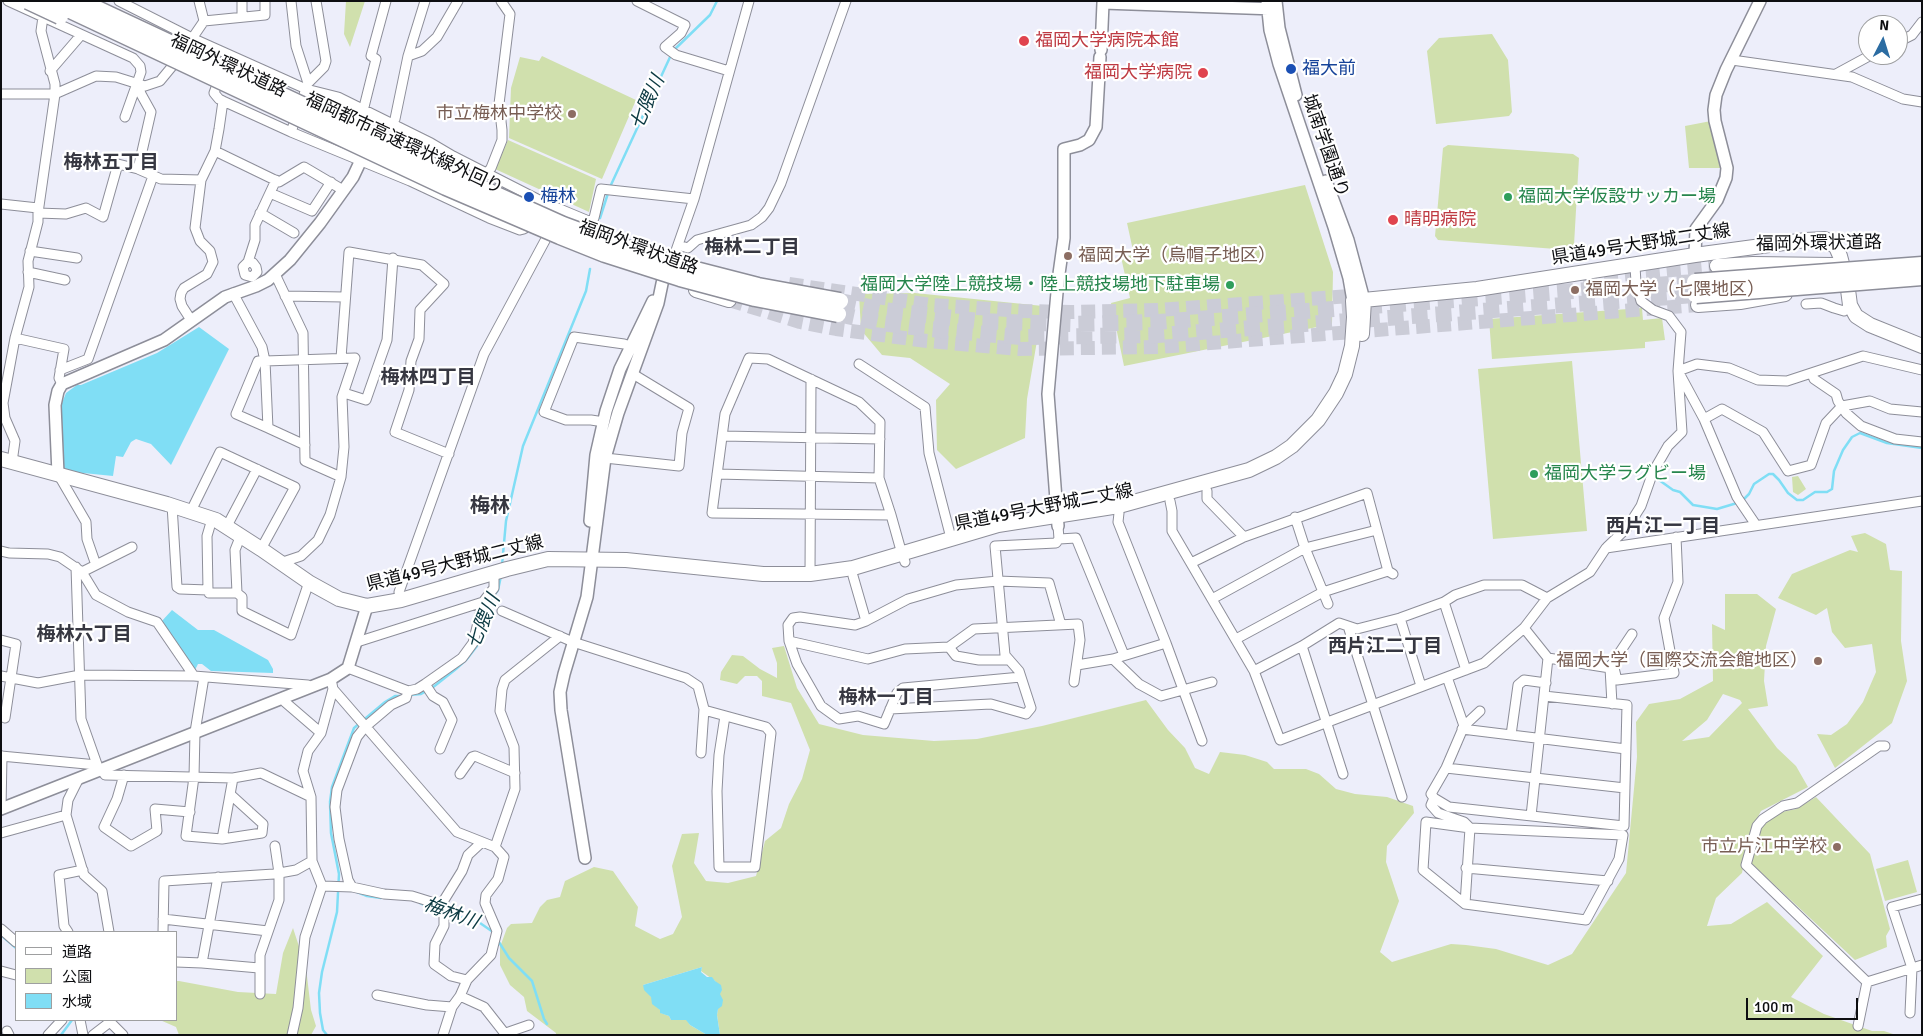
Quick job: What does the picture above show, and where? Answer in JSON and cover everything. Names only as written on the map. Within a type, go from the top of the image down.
[{"type":"highway","points":[[28,1],[211,87],[446,187]]},
{"type":"highway","name":"福岡都市高速環状線外回り","points":[[51,1],[446,187],[560,236],[650,269],[755,298],[839,308],[653,258]]},
{"type":"highway","points":[[82,1],[522,207],[582,232],[653,258]]},
{"type":"highway","points":[[103,1],[387,133],[519,198],[653,258]]},
{"type":"highway","points":[[1696,294],[1922,265]]},
{"type":"highway","points":[[1696,294],[1922,276]]},
{"type":"main road","name":"福岡外環状道路","points":[[45,1],[177,61],[218,82],[294,126],[412,178],[548,235],[663,279],[729,300]]},
{"type":"main road","name":"福岡外環状道路","points":[[82,1],[305,91],[424,156],[494,190],[631,248],[739,277]]},
{"type":"main road","name":"県道49号大野城二丈線","points":[[1358,300],[1477,289],[1635,266],[1695,255],[1825,239],[1836,247],[1847,282],[1850,305]]},
{"type":"main road","name":"福岡外環状道路","points":[[1716,266],[1753,264],[1841,265],[1922,260]]},
{"type":"main road","name":"福岡外環状道路","points":[[1696,294],[1771,297],[1847,282],[1922,276]]},
{"type":"main road","name":"県道49号大野城二丈線","points":[[7,460],[172,505],[212,519],[241,535],[309,582],[340,599],[367,606],[401,600],[499,571],[548,559],[626,560],[763,574],[810,574],[904,558],[1000,533],[1058,527],[1119,513],[1251,479],[1275,467],[1312,439],[1331,418],[1346,394],[1354,370],[1362,334],[1358,300]]},
{"type":"main road","name":"県道49号大野城二丈線","points":[[591,560],[624,568],[763,583],[810,582],[853,576],[904,558],[951,538],[998,525],[1058,527],[1119,506],[1240,472],[1276,457],[1292,446],[1318,420],[1336,393],[1344,374],[1353,340],[1358,300]]},
{"type":"main road","points":[[1850,305],[1856,316],[1870,325],[1922,346]]},
{"type":"street","points":[[8,1],[133,58],[140,66],[141,72],[125,117]]},
{"type":"street","points":[[119,1],[189,44]]},
{"type":"street","points":[[1,94],[55,94],[96,76],[116,77],[145,86],[160,81],[177,61],[204,21],[199,1]]},
{"type":"street","points":[[242,1],[242,16]]},
{"type":"street","points":[[204,21],[265,14],[265,1]]},
{"type":"street","points":[[291,1],[296,46],[305,91]]},
{"type":"street","points":[[294,126],[305,91],[324,67],[326,61],[316,1]]},
{"type":"street","points":[[363,111],[376,59],[371,56],[386,1]]},
{"type":"street","points":[[392,124],[396,119],[408,56],[426,1]]},
{"type":"street","points":[[408,56],[422,51],[437,37],[458,1]]},
{"type":"street","points":[[487,173],[491,168],[502,140],[499,104],[510,14],[501,1]]},
{"type":"street","points":[[638,1],[685,25],[681,33],[665,47],[676,55],[729,71]]},
{"type":"street","points":[[591,560],[589,542],[596,455],[612,390],[630,346],[678,245],[694,199],[749,1]]},
{"type":"street","points":[[678,245],[688,248],[696,240],[751,225],[762,217],[769,208],[781,183],[846,1]]},
{"type":"street","points":[[1695,255],[1696,229],[1717,200],[1726,178],[1727,168],[1715,121],[1716,95],[1760,1]]},
{"type":"street","points":[[890,709],[991,704],[1026,714],[1032,708],[1019,671],[1005,655],[995,546],[1056,543],[1058,527],[1048,394],[1058,281],[1064,238],[1064,149],[1080,145],[1089,140],[1096,127],[1103,3],[1272,5]]},
{"type":"street","name":"城南学園通り","points":[[1272,5],[1279,64],[1334,227],[1349,278],[1358,300]]},
{"type":"street","points":[[7,460],[15,441],[5,418],[3,403],[15,338],[29,287],[28,261],[38,222],[55,94],[55,84],[50,71],[41,31],[43,17]]},
{"type":"street","points":[[1908,37],[1912,35],[1922,22]]},
{"type":"street","points":[[50,71],[81,35]]},
{"type":"street","points":[[1732,60],[1852,77],[1903,99],[1922,102]]},
{"type":"street","points":[[1836,74],[1858,62]]},
{"type":"street","points":[[218,82],[214,94],[223,101],[294,126],[361,160],[412,178],[430,143]]},
{"type":"street","points":[[138,84],[151,112],[138,169]]},
{"type":"street","points":[[305,91],[338,97],[543,202],[591,222],[594,218],[601,189],[694,199]]},
{"type":"street","points":[[190,320],[182,306],[181,293],[184,288],[207,274],[213,262],[210,251],[200,241],[195,228],[201,180],[215,151],[223,101]]},
{"type":"street","points":[[215,151],[279,182],[304,167],[343,190]]},
{"type":"street","points":[[96,565],[87,539],[86,522],[58,474],[55,405],[58,391],[62,384],[164,340],[224,297],[256,286],[276,274],[320,223],[353,176],[361,160]]},
{"type":"street","points":[[1,204],[66,214],[86,208],[103,217],[118,164],[138,169],[161,180],[201,180]]},
{"type":"street","points":[[60,370],[88,359],[153,176]]},
{"type":"street","points":[[248,262],[255,240],[255,225],[276,180]]},
{"type":"street","points":[[270,193],[312,211],[331,182]]},
{"type":"street","points":[[260,213],[294,233]]},
{"type":"street","points":[[401,600],[399,592],[484,354],[548,235]]},
{"type":"street","points":[[30,251],[77,258]]},
{"type":"street","points":[[340,358],[348,252],[393,258],[422,265],[444,284],[420,310],[419,339],[411,361],[409,390],[394,432],[449,454]]},
{"type":"street","points":[[344,393],[366,400],[387,340],[393,258]]},
{"type":"street","points":[[1170,501],[1172,531],[1254,671],[1280,740],[1484,663],[1524,628],[1546,598],[1590,572],[1606,548],[1627,528],[1642,506],[1653,472],[1668,446],[1682,432],[1678,371],[1681,332],[1669,316],[1653,310],[1641,301],[1636,283],[1635,266]]},
{"type":"street","points":[[28,272],[65,280]]},
{"type":"street","points":[[276,274],[303,333],[305,461],[341,478]]},
{"type":"street","points":[[585,858],[561,710],[560,692],[587,597],[605,458],[618,413],[658,302],[663,279]]},
{"type":"street","points":[[233,293],[262,347],[265,361],[268,428]]},
{"type":"street","points":[[286,296],[344,296]]},
{"type":"street","points":[[1806,304],[1821,303],[1844,310],[1850,305]]},
{"type":"street","points":[[604,422],[566,420],[544,412],[574,337],[630,346]]},
{"type":"street","points":[[15,338],[64,349],[59,378],[62,384]]},
{"type":"street","points":[[1678,371],[1697,364],[1729,368],[1758,380],[1787,381],[1863,356],[1922,370]]},
{"type":"street","points":[[280,563],[301,556],[318,540],[330,515],[341,478],[344,447],[342,397],[355,358],[258,361],[236,414],[304,446]]},
{"type":"street","points":[[891,516],[712,513],[725,414],[749,358],[768,359],[859,402],[880,422],[879,478],[891,516],[904,558]]},
{"type":"street","points":[[860,364],[925,407],[929,453],[951,538]]},
{"type":"street","points":[[1678,371],[1704,419],[1739,500],[1756,525]]},
{"type":"street","points":[[1812,373],[1814,379],[1836,394],[1846,413],[1861,426],[1895,439],[1922,442]]},
{"type":"street","points":[[605,458],[679,466],[682,433],[689,408],[633,374]]},
{"type":"street","points":[[810,574],[811,379]]},
{"type":"street","points":[[1704,419],[1722,408],[1762,432],[1788,471],[1811,465],[1826,423],[1842,406],[1870,401],[1890,409],[1922,412]]},
{"type":"street","points":[[722,436],[880,439]]},
{"type":"street","points":[[191,511],[220,452],[295,487],[261,549]]},
{"type":"street","points":[[227,526],[257,469]]},
{"type":"street","points":[[717,474],[879,478]]},
{"type":"street","points":[[1207,491],[1207,499],[1244,537]]},
{"type":"street","points":[[1191,562],[1244,537],[1295,517],[1367,493],[1390,573],[1323,592],[1236,639]]},
{"type":"street","points":[[1606,548],[1922,501]]},
{"type":"street","points":[[172,505],[177,587],[180,589],[208,590]]},
{"type":"street","points":[[1119,513],[1118,522],[1202,741]]},
{"type":"street","points":[[1295,517],[1305,548],[1328,604]]},
{"type":"street","points":[[212,519],[206,536],[208,593],[237,593],[242,597],[242,611],[291,635],[309,582]]},
{"type":"street","points":[[1058,527],[1076,538],[1124,655]]},
{"type":"street","points":[[1212,599],[1305,548],[1377,530]]},
{"type":"street","points":[[237,593],[236,550],[241,535]]},
{"type":"street","points":[[1611,666],[1617,680],[1674,673],[1664,618],[1678,582],[1676,537]]},
{"type":"street","points":[[79,570],[96,565],[132,547]]},
{"type":"street","points":[[1,551],[48,554],[60,557],[79,570],[96,595],[128,612],[156,622],[194,676]]},
{"type":"street","points":[[79,570],[81,719],[99,768],[105,775],[233,778],[261,773],[311,797]]},
{"type":"street","points":[[352,887],[348,880],[339,839],[335,807],[336,790],[356,737],[391,705],[462,658],[473,644],[483,602],[494,588],[499,571]]},
{"type":"street","points":[[853,576],[866,621]]},
{"type":"street","points":[[1021,677],[903,688],[897,693],[884,724],[858,716],[839,718],[821,706],[797,664],[789,641],[788,625],[793,618],[800,617],[854,625],[866,621],[908,599],[956,585],[998,581],[1049,583],[1061,625]]},
{"type":"street","points":[[1254,671],[1302,646],[1339,623],[1358,629],[1400,618],[1484,585],[1522,585],[1546,598]]},
{"type":"street","points":[[357,642],[483,602]]},
{"type":"street","points":[[1444,602],[1466,670]]},
{"type":"street","points":[[292,1035],[298,1008],[304,937],[322,886],[312,861],[311,797],[303,771],[308,751],[321,733],[332,684],[348,668],[367,606]]},
{"type":"street","points":[[502,611],[573,642],[686,678],[698,686],[704,710],[701,753]]},
{"type":"street","points":[[1400,618],[1421,686]]},
{"type":"street","points":[[789,641],[868,659],[906,649],[949,646],[974,629],[1078,624],[1080,640],[1074,682]]},
{"type":"street","points":[[1348,626],[1402,797]]},
{"type":"street","points":[[1524,628],[1548,658],[1531,816]]},
{"type":"street","points":[[1612,704],[1611,666],[1632,634]]},
{"type":"street","points":[[495,847],[515,789],[514,747],[500,711],[502,689],[505,680],[560,636]]},
{"type":"street","points":[[1,640],[16,644],[6,676],[5,718]]},
{"type":"street","points":[[1077,665],[1113,659],[1166,643]]},
{"type":"street","points":[[949,646],[956,656],[979,660],[1009,660]]},
{"type":"street","points":[[1302,646],[1328,721],[1343,774]]},
{"type":"street","points":[[1548,658],[1611,666]]},
{"type":"street","points":[[1113,659],[1139,684],[1161,696],[1212,682]]},
{"type":"street","points":[[348,668],[407,694]]},
{"type":"street","points":[[6,676],[38,683],[80,675],[194,676],[308,685],[310,687]]},
{"type":"street","points":[[204,677],[195,732],[194,777],[186,836],[222,839],[262,833],[263,824],[230,794]]},
{"type":"street","points":[[1447,677],[1463,727]]},
{"type":"street","points":[[1511,735],[1518,686],[1524,680],[1546,683]]},
{"type":"street","points":[[99,768],[1,756],[1,809],[80,778],[99,768],[283,699],[310,687],[332,684]]},
{"type":"street","points":[[332,684],[357,718],[457,832],[495,847],[504,857],[498,879],[486,895],[485,903],[497,931],[491,955],[467,980],[460,996],[452,1006],[443,1035]]},
{"type":"street","points":[[425,684],[433,696],[443,702],[452,720],[440,749]]},
{"type":"street","points":[[1480,711],[1463,727],[1446,768],[1431,794],[1434,798],[1450,807],[1624,826],[1627,705],[1544,696]]},
{"type":"street","points":[[283,699],[321,733]]},
{"type":"street","points":[[704,710],[766,727],[771,733],[754,867],[719,867],[717,791],[719,755],[725,716]]},
{"type":"street","points":[[1463,727],[1511,735],[1626,749]]},
{"type":"street","points":[[1867,982],[1746,865],[1757,826],[1763,819],[1783,806],[1797,803],[1879,746],[1885,746]]},
{"type":"street","points":[[460,774],[472,757],[475,756],[515,773]]},
{"type":"street","points":[[1446,768],[1625,788]]},
{"type":"street","points":[[124,775],[117,799],[104,826],[131,846],[157,831],[155,809],[190,812]]},
{"type":"street","points":[[80,778],[68,800],[66,815],[84,875],[102,891],[109,931]]},
{"type":"street","points":[[222,839],[233,778]]},
{"type":"street","points":[[1434,798],[1431,805],[1438,813],[1464,822],[1470,828]]},
{"type":"street","points":[[1,833],[66,815]]},
{"type":"street","points":[[1426,822],[1470,828],[1623,835],[1620,858],[1586,920],[1465,904],[1423,870],[1426,822]]},
{"type":"street","points":[[1465,904],[1470,828]]},
{"type":"street","points":[[467,980],[451,976],[434,964],[435,944],[444,926],[442,910],[468,855],[482,842]]},
{"type":"street","points":[[260,994],[260,955],[279,900],[279,873],[275,846]]},
{"type":"street","points":[[163,931],[164,881],[279,873],[296,870],[312,861]]},
{"type":"street","points":[[1466,868],[1608,881]]},
{"type":"street","points":[[67,931],[64,926],[59,875],[83,870]]},
{"type":"street","points":[[202,963],[218,877]]},
{"type":"street","points":[[322,886],[352,887],[384,894],[412,896],[442,910]]},
{"type":"street","points":[[1910,1013],[1912,968],[1892,907],[1922,899]]},
{"type":"street","points":[[163,918],[268,931]]},
{"type":"street","points":[[1,929],[15,941]]},
{"type":"street","points":[[178,962],[259,968]]},
{"type":"street","points":[[1867,982],[1922,965]]},
{"type":"street","points":[[1,971],[15,975]]},
{"type":"street","points":[[1858,1026],[1867,982]]},
{"type":"street","points":[[377,995],[427,1005],[452,1006]]},
{"type":"street","points":[[460,996],[484,1007],[507,1034],[529,1025]]},
{"type":"street","points":[[48,1035],[61,1021]]},
{"type":"street","points":[[80,1021],[83,1035]]},
{"type":"street","points":[[93,1035],[110,1022],[123,1035]]},
{"type":"green space","points":[[346,1],[365,1],[350,47],[344,34]]},
{"type":"green space","points":[[1492,34],[1508,60],[1512,112],[1509,116],[1436,124],[1427,51],[1439,38]]},
{"type":"green space","points":[[542,56],[636,100],[602,179],[509,138],[511,88],[520,57],[539,61]]},
{"type":"green space","points":[[1711,121],[1722,168],[1689,168],[1685,126]]},
{"type":"green space","points":[[508,140],[596,179],[589,212],[495,169]]},
{"type":"green space","name":"福岡大学仮設サッカー場","points":[[1448,145],[1573,154],[1579,158],[1574,245],[1569,250],[1438,240],[1435,236],[1443,148]]},
{"type":"green space","name":"福岡大学陸上競技場・陸上競技場地下駐車場","points":[[1305,185],[1333,272],[1332,324],[1124,366],[1111,303],[1130,298],[1121,257],[1134,255],[1127,223]]},
{"type":"green space","points":[[915,293],[1043,306],[1027,399],[1025,438],[956,469],[937,450],[936,400],[950,384],[910,358],[882,355],[861,330],[859,294]]},
{"type":"green space","points":[[1642,308],[1643,320],[1662,318],[1665,340],[1645,342],[1645,348],[1492,359],[1489,319]]},
{"type":"green space","name":"福岡大学ラグビー場","points":[[1572,361],[1587,531],[1493,539],[1478,369]]},
{"type":"green space","points":[[1798,476],[1806,489],[1798,495],[1793,492],[1792,477]]},
{"type":"green space","points":[[1865,533],[1886,544],[1890,570],[1902,571],[1901,641],[1907,681],[1892,723],[1835,768],[1817,734],[1831,735],[1847,724],[1863,702],[1876,672],[1872,644],[1845,648],[1832,632],[1827,608],[1816,615],[1778,598],[1792,574],[1850,550],[1858,552],[1851,536]]},
{"type":"green space","points":[[1725,594],[1757,594],[1776,609],[1766,646],[1764,681],[1768,706],[1748,709],[1777,748],[1796,766],[1808,787],[1761,811],[1750,832],[1742,873],[1716,898],[1707,926],[1731,924],[1767,902],[1823,956],[1791,997],[1824,1014],[1872,1031],[1884,1031],[1896,1035],[720,1035],[717,1015],[720,994],[715,981],[701,971],[702,967],[643,985],[661,1013],[669,1016],[671,1020],[687,1020],[690,1025],[707,1035],[556,1035],[556,1033],[527,1011],[524,997],[510,985],[500,965],[500,947],[507,928],[511,924],[532,923],[540,907],[547,900],[560,897],[565,881],[594,867],[613,871],[638,907],[635,926],[660,939],[673,934],[682,917],[672,866],[682,834],[699,833],[694,863],[706,881],[728,883],[756,876],[765,841],[781,828],[789,804],[802,779],[810,750],[791,703],[762,696],[762,681],[757,676],[745,676],[737,684],[720,680],[721,672],[732,655],[743,656],[760,669],[777,678],[777,663],[772,648],[784,646],[797,688],[819,724],[863,735],[934,741],[977,739],[1042,726],[1146,700],[1168,730],[1185,748],[1195,768],[1209,774],[1220,752],[1245,755],[1267,762],[1274,769],[1306,769],[1319,774],[1336,789],[1355,794],[1387,797],[1413,806],[1414,813],[1387,846],[1386,862],[1399,901],[1380,952],[1392,962],[1451,944],[1466,945],[1496,949],[1548,965],[1572,954],[1626,873],[1637,757],[1636,722],[1649,704],[1680,699],[1713,681],[1712,624],[1725,630]],"holes":[[[1723,694],[1740,700],[1742,703],[1709,737],[1682,741],[1707,720]]]},
{"type":"green space","points":[[1816,797],[1870,854],[1890,929],[1886,936],[1887,947],[1855,960],[1750,862],[1758,831],[1766,821],[1777,813],[1796,809]]},
{"type":"green space","points":[[1908,860],[1917,892],[1885,901],[1876,869]]},
{"type":"green space","points":[[293,928],[306,968],[311,1010],[316,1026],[311,1035],[179,1035],[176,1027],[162,1021],[178,1021],[178,981],[238,992],[276,994],[283,953]]},
{"type":"water","points":[[199,327],[229,349],[171,465],[151,444],[136,439],[131,442],[123,457],[116,456],[113,476],[73,472],[62,468],[60,408],[66,393],[77,385],[157,353]]},
{"type":"water","points":[[172,610],[198,630],[214,630],[268,660],[273,673],[211,671],[202,664],[198,664],[195,670],[161,622]]},
{"type":"water","points":[[702,967],[701,972],[707,977],[712,977],[721,985],[722,990],[720,994],[723,1000],[717,1015],[720,1035],[707,1035],[690,1025],[686,1020],[671,1020],[669,1016],[660,1013],[660,1010],[652,1004],[651,997],[644,990],[643,985]]},
{"type":"waterway","name":"七隈川","points":[[674,50],[710,15],[717,1]]},
{"type":"waterway","name":"七隈川","points":[[600,218],[610,187],[671,55]]},
{"type":"waterway","name":"七隈川","points":[[502,565],[506,521],[523,446],[586,291],[590,269]]},
{"type":"waterway","points":[[1742,501],[1749,494],[1754,484],[1769,474],[1773,474],[1788,493],[1797,500],[1803,500],[1815,492],[1827,492],[1832,489],[1834,471],[1843,450],[1852,437],[1860,433],[1887,443],[1922,448]]},
{"type":"waterway","points":[[1655,479],[1680,492],[1693,505],[1717,509],[1737,503]]},
{"type":"waterway","name":"七隈川","points":[[484,616],[486,607],[498,590],[501,576]]},
{"type":"waterway","name":"七隈川","points":[[409,695],[421,694],[432,688],[456,669],[477,646],[480,634]]},
{"type":"waterway","name":"七隈川","points":[[327,1035],[323,1030],[319,993],[322,972],[337,912],[339,874],[331,833],[330,802],[332,787],[354,728],[385,702],[395,696],[401,696]]},
{"type":"waterway","name":"梅林川","points":[[357,892],[381,898]]},
{"type":"waterway","name":"梅林川","points":[[420,903],[440,912]]},
{"type":"waterway","name":"梅林川","points":[[445,913],[480,923],[493,932]]},
{"type":"waterway","points":[[1,935],[15,947]]},
{"type":"waterway","name":"梅林川","points":[[497,939],[509,958],[532,981],[547,1024]]},
{"type":"waterway","points":[[61,1035],[71,1021]]},
{"type":"tunnel","points":[[1583,278],[1717,266]]},
{"type":"tunnel","points":[[840,301],[883,310],[979,321],[1071,324],[1158,322],[1695,282]]},
{"type":"tunnel","points":[[789,284],[932,305],[1071,312],[1158,310],[1365,295]]},
{"type":"tunnel","points":[[838,314],[880,323],[1020,337],[1158,335],[1696,295]]},
{"type":"tunnel","points":[[729,300],[800,322],[836,329],[927,341],[1019,349],[1159,347],[1698,305]]},
{"type":"place","name":"福岡大学病院本館","points":[[1024,41]]},
{"type":"place","name":"福大前","points":[[1291,69]]},
{"type":"place","name":"福岡大学病院","points":[[1203,73]]},
{"type":"place","name":"市立梅林中学校","points":[[572,114]]},
{"type":"place","name":"梅林","points":[[529,197]]},
{"type":"place","name":"福岡大学仮設サッカー場","points":[[1508,197]]},
{"type":"place","name":"晴明病院","points":[[1393,220]]},
{"type":"place","name":"福岡大学（烏帽子地区）","points":[[1068,256]]},
{"type":"place","name":"福岡大学陸上競技場・陸上競技場地下駐車場","points":[[1230,285]]},
{"type":"place","name":"福岡大学（七隈地区）","points":[[1575,290]]},
{"type":"place","name":"福岡大学ラグビー場","points":[[1534,474]]},
{"type":"place","name":"福岡大学（国際交流会館地区）","points":[[1818,661]]},
{"type":"place","name":"市立片江中学校","points":[[1837,847]]},
{"type":"district","name":"梅林五丁目","points":[[111,163]]},
{"type":"district","name":"梅林二丁目","points":[[752,248]]},
{"type":"district","name":"梅林四丁目","points":[[428,378]]},
{"type":"district","name":"梅林","points":[[490,507]]},
{"type":"district","name":"西片江一丁目","points":[[1663,527]]},
{"type":"district","name":"梅林六丁目","points":[[84,635]]},
{"type":"district","name":"西片江二丁目","points":[[1385,647]]},
{"type":"district","name":"梅林一丁目","points":[[886,698]]}]
